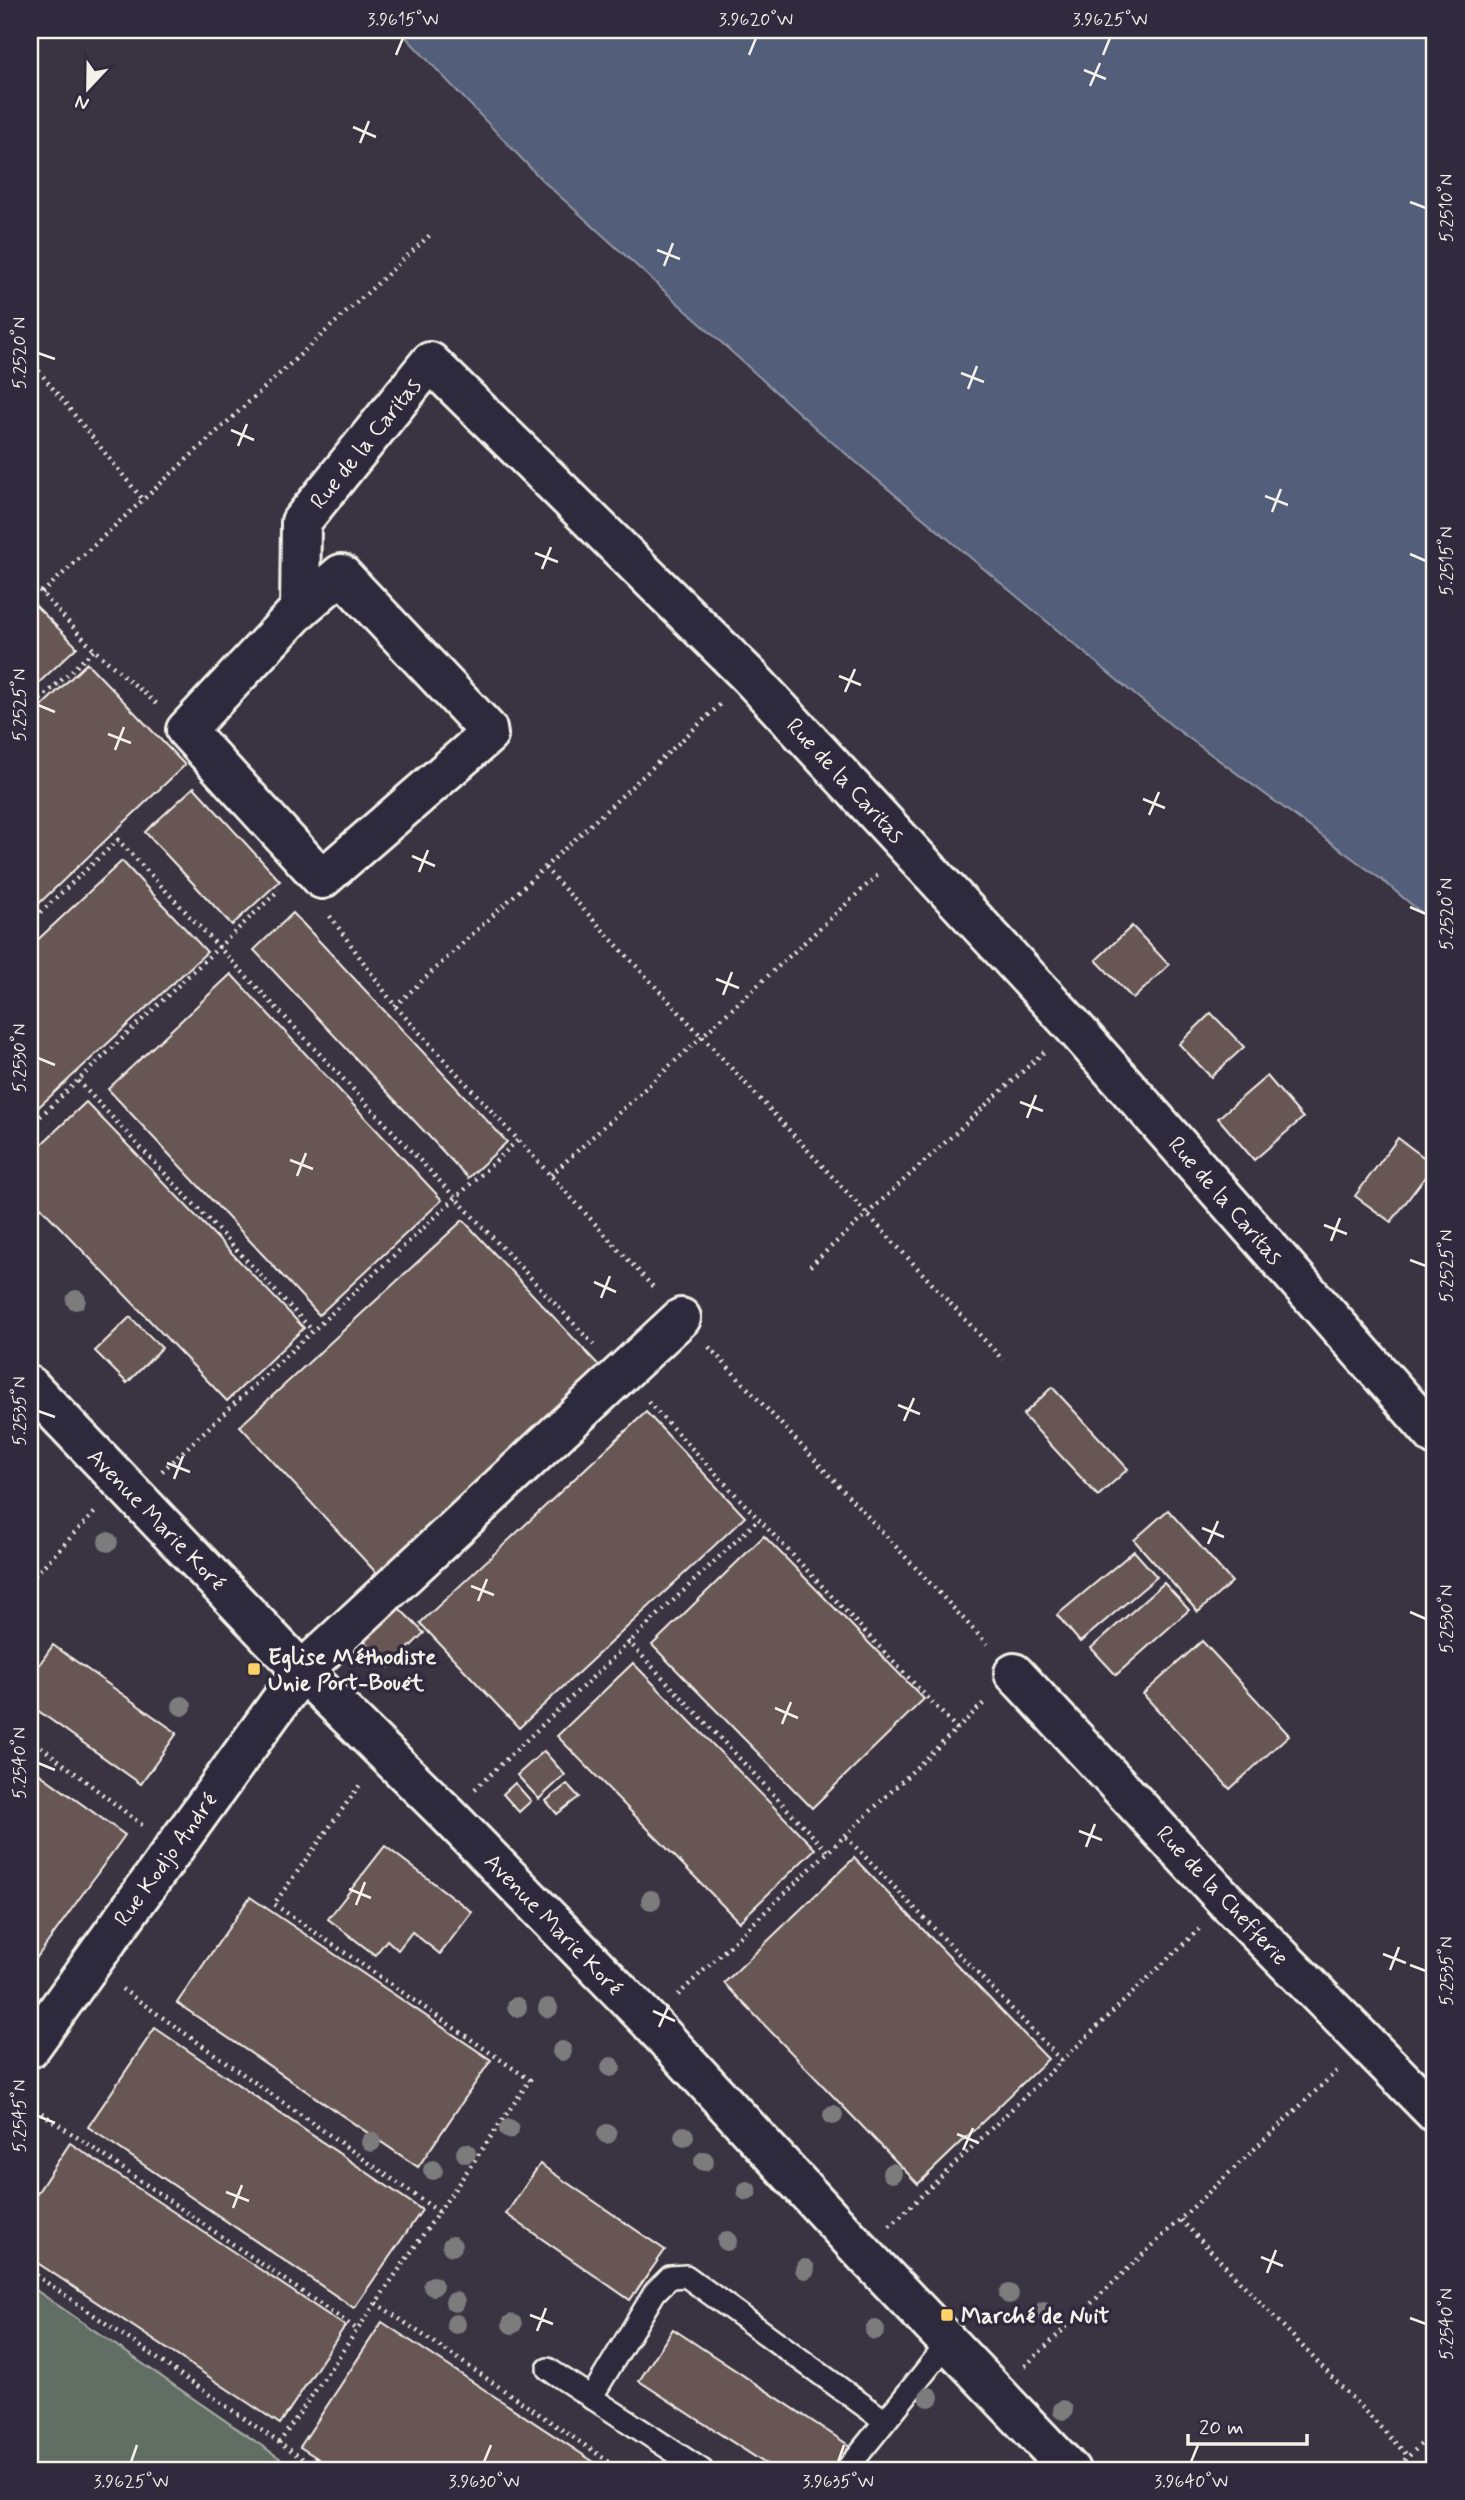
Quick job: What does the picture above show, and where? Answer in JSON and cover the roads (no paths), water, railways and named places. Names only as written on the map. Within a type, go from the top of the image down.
[{"type":"street","name":"Rue de la Caritas","points":[[300,609],[301,522],[430,362],[750,677],[1073,1026],[1435,1436]]},
{"type":"street","points":[[337,575],[344,576],[487,729],[488,735],[322,879],[186,730],[300,609],[337,575]]},
{"type":"street","name":"Rue Kodjo André","points":[[30,2049],[88,1964],[302,1671],[681,1318]]},
{"type":"street","name":"Avenue Marie Koré","points":[[30,1386],[302,1671],[449,1815],[650,2022],[863,2253],[1070,2470]]},
{"type":"street","name":"Rue de la Chefferie","points":[[1014,1673],[1227,1902],[1435,2113]]},
{"type":"lane","points":[[591,2398],[654,2292],[670,2277],[686,2276],[885,2421]]},
{"type":"lane","points":[[846,2470],[948,2343]]},
{"type":"lane","points":[[548,2369],[702,2470]]},
{"type":"water","points":[[399,30],[1435,30],[1435,924],[1382,880],[1171,725],[820,432],[542,180]]},
{"type":"place","name":"Eglise Méthodiste Unie Port-Bouët","points":[[254,1669]]},
{"type":"place","name":"Marché de Nuit","points":[[947,2315]]}]
